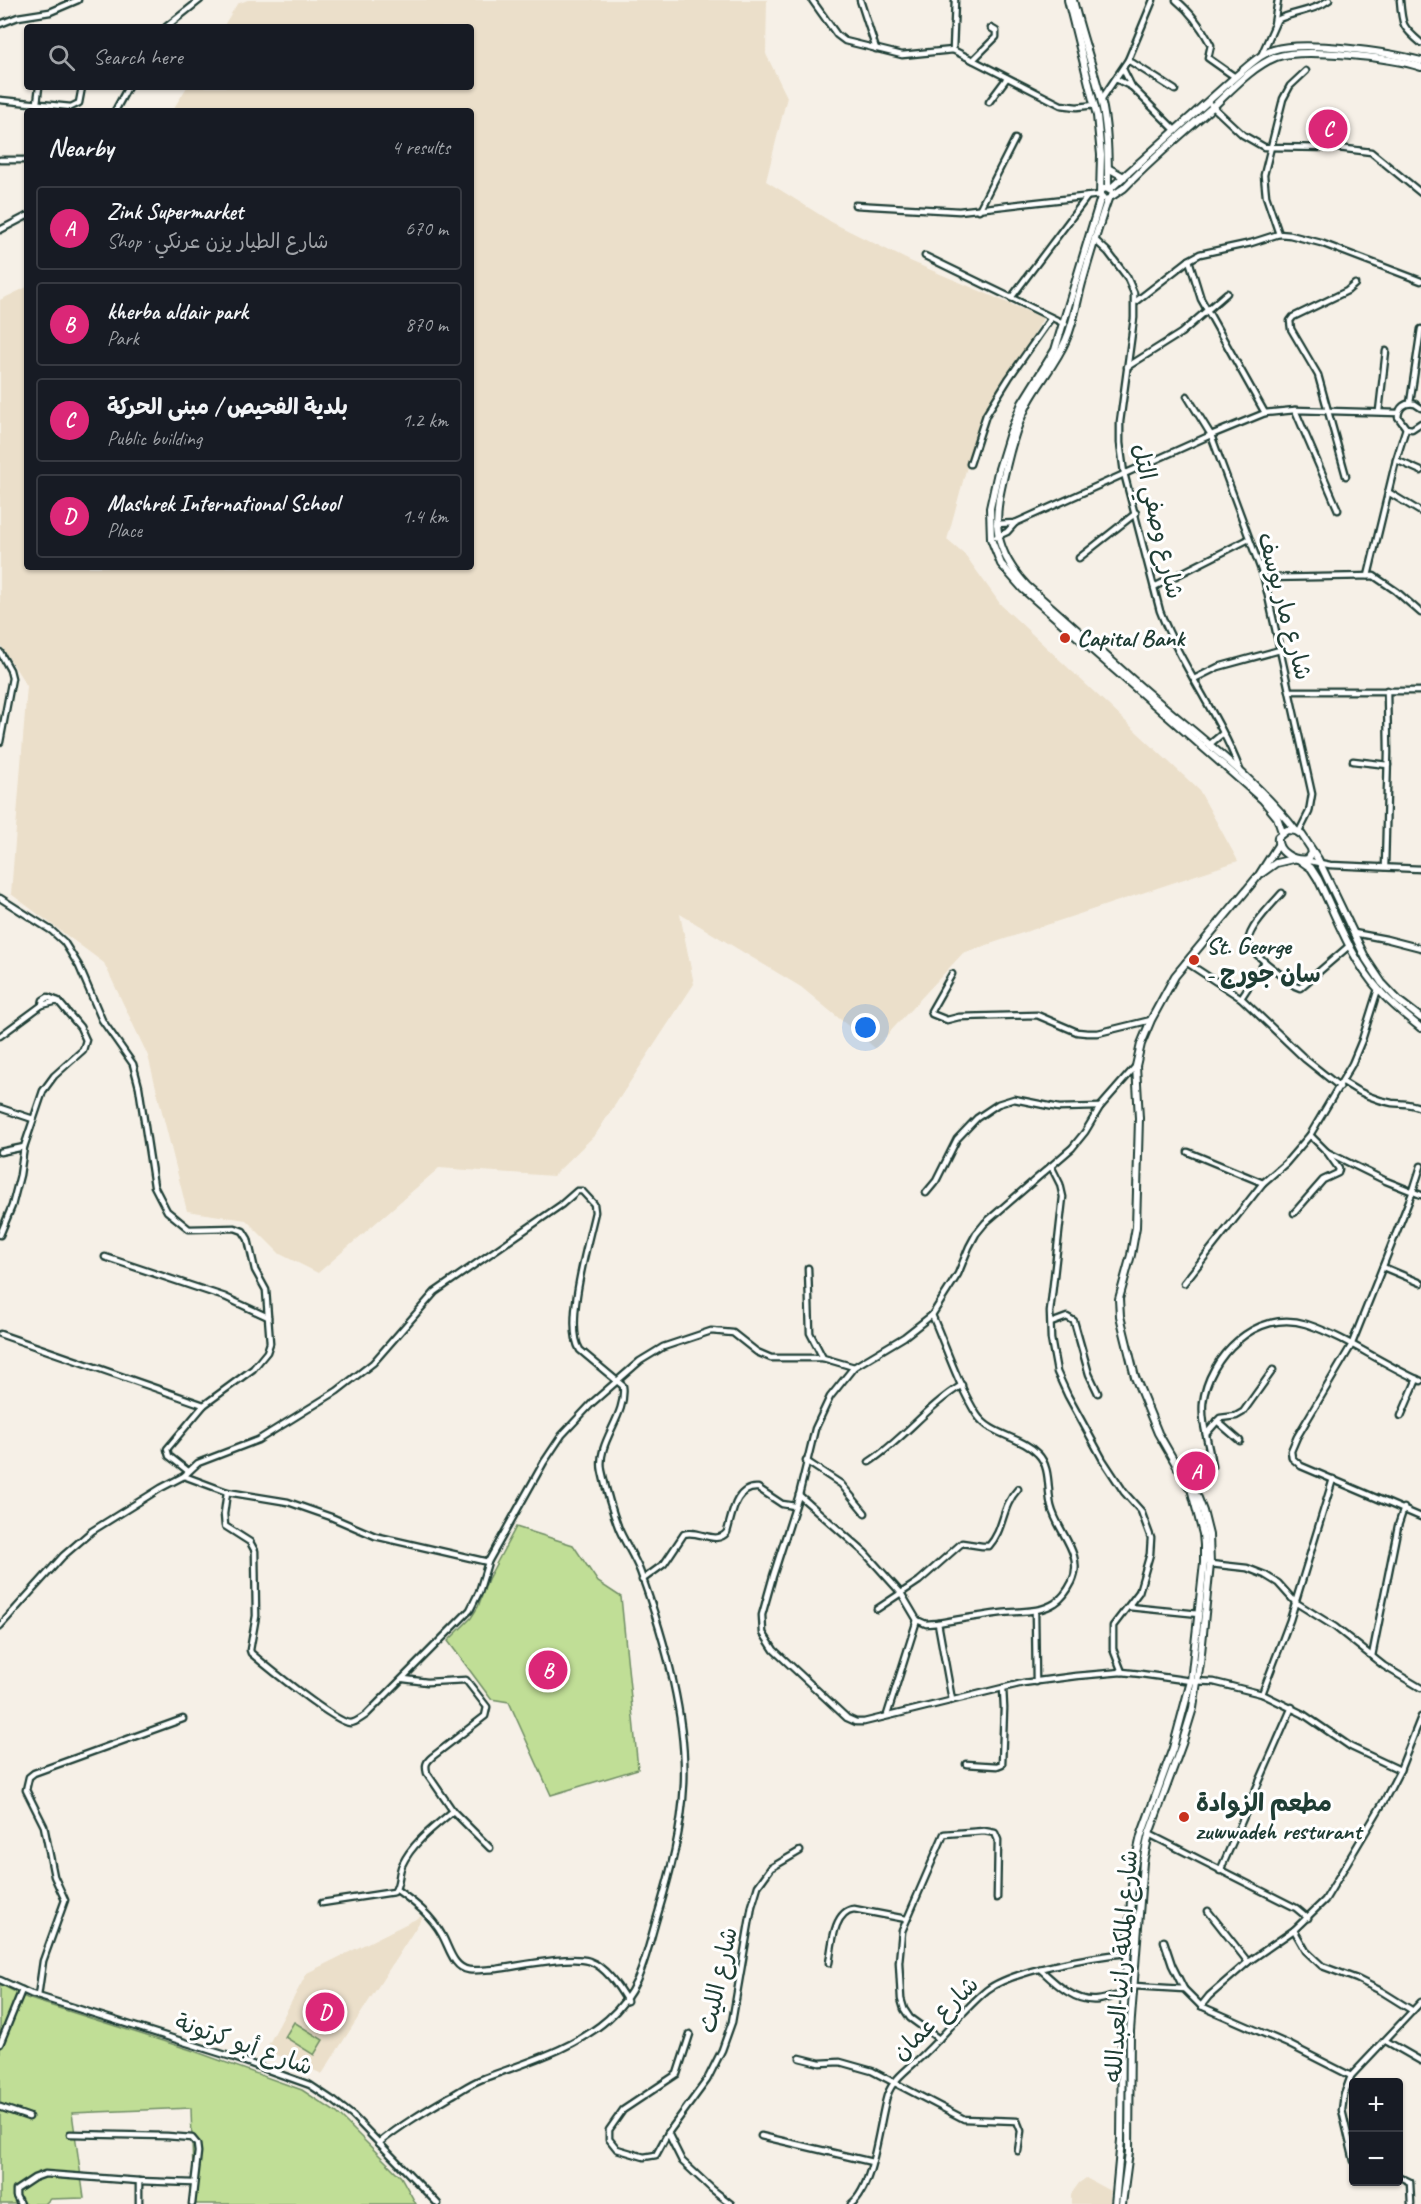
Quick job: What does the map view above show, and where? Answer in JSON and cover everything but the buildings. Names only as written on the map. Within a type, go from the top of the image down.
[{"type":"main road","points":[[1068,0],[1095,105],[1106,193]]},
{"type":"main road","points":[[1073,0],[1101,100],[1108,168],[1106,193],[1067,338],[1055,363],[1027,404],[1014,434],[991,539],[1001,564],[1015,582],[1263,800],[1277,817],[1282,832]]},
{"type":"main road","points":[[1421,61],[1382,52],[1307,47],[1275,49],[1261,56],[1206,101],[1106,193],[1086,245],[1065,324],[1055,350],[1022,404],[1010,433],[993,492],[993,525],[1007,562],[1027,586],[1134,681],[1210,744],[1276,806],[1321,864],[1366,959],[1382,983],[1421,1018]]},
{"type":"main road","points":[[1106,193],[1124,188],[1250,73],[1268,60],[1286,54],[1376,57],[1421,67]]},
{"type":"main road","points":[[1108,168],[1124,177]]},
{"type":"main road","points":[[1297,831],[1282,832],[1278,837],[1278,845],[1286,854],[1311,868],[1350,945],[1378,989],[1421,1028]]},
{"type":"main road","name":"شارع الملكة رانيا العبدالله","points":[[1122,2204],[1129,2152],[1130,2031],[1145,1846],[1193,1708],[1204,1545],[1190,1490],[1158,1433],[1135,1377],[1120,1316],[1119,1299],[1136,1227],[1139,1118],[1136,1066],[1141,1044],[1151,1020],[1175,976],[1259,875],[1278,845]]},
{"type":"main road","points":[[1300,860],[1311,856],[1311,849]]},
{"type":"main road","name":"شارع الملكة رانيا العبدالله","points":[[1259,875],[1276,863],[1300,860]]},
{"type":"main road","name":"شارع الملكة رانيا العبدالله","points":[[1115,2204],[1121,2140],[1122,2035],[1137,1849],[1194,1682],[1210,1564],[1207,1525],[1198,1498],[1190,1490]]},
{"type":"street","points":[[0,24],[18,17],[50,12],[78,0]]},
{"type":"street","points":[[169,24],[200,0]]},
{"type":"street","points":[[812,0],[837,35],[852,43],[902,55],[953,50],[1060,105],[1077,107],[1095,105]]},
{"type":"street","points":[[860,0],[876,49]]},
{"type":"street","points":[[953,50],[955,0]]},
{"type":"street","points":[[1101,100],[1128,60],[1153,0]]},
{"type":"street","points":[[1176,0],[1198,23],[1211,45],[1208,58],[1235,77]]},
{"type":"street","points":[[1274,24],[1278,0]]},
{"type":"street","points":[[1261,56],[1277,20],[1287,15],[1316,9],[1329,0]]},
{"type":"street","points":[[1400,0],[1405,29],[1421,42]]},
{"type":"street","points":[[973,60],[996,37],[996,31],[991,28]]},
{"type":"street","points":[[1128,60],[1175,90]]},
{"type":"street","points":[[1123,69],[1132,87]]},
{"type":"street","points":[[1279,234],[1264,186],[1264,175],[1286,93],[1306,71]]},
{"type":"street","points":[[989,102],[1006,78]]},
{"type":"street","points":[[1116,79],[1132,87],[1176,131]]},
{"type":"street","points":[[37,103],[39,90]]},
{"type":"street","points":[[0,100],[75,105],[80,99],[82,90]]},
{"type":"street","points":[[118,108],[126,90]]},
{"type":"street","points":[[1206,101],[1248,139],[1260,146],[1338,148],[1371,152],[1421,193]]},
{"type":"street","points":[[979,210],[1016,139]]},
{"type":"street","points":[[0,160],[24,160]]},
{"type":"street","points":[[855,205],[958,211],[979,210],[1106,193]]},
{"type":"street","points":[[1011,298],[1087,196]]},
{"type":"street","points":[[0,230],[24,218]]},
{"type":"street","points":[[1135,302],[1189,260],[1209,252],[1279,234],[1321,243],[1421,281]]},
{"type":"street","name":"شارع وصفي التل","points":[[1094,239],[1108,252],[1133,287],[1135,302],[1120,422],[1124,473],[1154,587],[1167,630],[1240,772]]},
{"type":"street","points":[[925,256],[1065,324]]},
{"type":"street","points":[[1189,260],[1201,299],[1265,413]]},
{"type":"street","points":[[1346,476],[1318,375],[1291,329],[1290,321],[1293,317],[1347,291],[1355,284]]},
{"type":"street","points":[[1127,367],[1181,333],[1227,293]]},
{"type":"street","points":[[970,464],[986,415],[1051,318]]},
{"type":"street","points":[[1410,403],[1421,329]]},
{"type":"street","points":[[1379,411],[1386,351]]},
{"type":"street","name":"شارع مار يوسف","points":[[1187,396],[1211,435],[1264,578],[1312,794],[1309,812],[1297,831]]},
{"type":"street","points":[[1398,413],[1405,404],[1415,404],[1421,408]]},
{"type":"street","points":[[993,525],[1015,523],[1124,473],[1265,413],[1295,410],[1398,413]]},
{"type":"street","points":[[1295,410],[1338,510]]},
{"type":"street","points":[[1398,413],[1400,422],[1406,428],[1412,429],[1421,423]]},
{"type":"street","points":[[1368,576],[1406,428]]},
{"type":"street","points":[[1396,460],[1421,471]]},
{"type":"street","points":[[1388,492],[1421,512]]},
{"type":"street","points":[[1079,558],[1136,513]]},
{"type":"street","points":[[991,539],[1007,532],[1015,523]]},
{"type":"street","points":[[1154,587],[1249,539]]},
{"type":"street","points":[[1264,578],[1368,576],[1386,583],[1421,612]]},
{"type":"street","points":[[1194,679],[1218,668],[1280,650]]},
{"type":"street","points":[[0,652],[12,678],[0,742]]},
{"type":"street","points":[[1385,867],[1388,765],[1387,690]]},
{"type":"street","points":[[1290,691],[1421,691]]},
{"type":"street","points":[[1210,744],[1222,734]]},
{"type":"street","points":[[1353,761],[1388,765]]},
{"type":"street","points":[[1300,860],[1321,864],[1421,869]]},
{"type":"street","points":[[1282,892],[1256,923],[1248,937],[1250,947],[1295,986],[1300,988],[1350,945]]},
{"type":"street","points":[[0,898],[59,936],[76,960],[97,1011],[130,1059],[137,1075],[154,1186],[161,1204],[170,1215],[187,1228],[235,1227],[243,1231],[248,1239],[255,1270],[266,1290],[270,1343],[261,1361],[240,1380],[204,1405],[167,1449],[169,1456],[188,1470]]},
{"type":"street","points":[[1353,933],[1421,948]]},
{"type":"street","points":[[1186,962],[1241,998],[1305,1059],[1341,1084],[1377,1099],[1421,1108]]},
{"type":"street","points":[[1241,998],[1265,962]]},
{"type":"street","points":[[952,974],[931,1011],[932,1014],[945,1020],[958,1017],[1037,1015],[1077,1032],[1087,1033],[1098,1033],[1151,1020]]},
{"type":"street","points":[[1184,1283],[1263,1183],[1286,1163],[1310,1135],[1341,1084],[1362,1040],[1378,989]]},
{"type":"street","points":[[0,1036],[42,1005],[58,1001],[80,1027],[85,1035],[86,1044],[83,1050],[47,1084],[24,1147],[16,1191],[0,1235]]},
{"type":"street","points":[[1136,1066],[1101,1107],[1072,1148],[981,1228],[969,1247],[958,1274],[932,1315],[904,1337],[854,1367],[830,1397],[821,1413],[806,1461],[799,1495],[762,1615],[763,1633],[774,1650],[847,1718],[856,1722],[864,1722],[1003,1688],[1076,1676],[1122,1672],[1194,1682],[1214,1682],[1262,1694],[1292,1707],[1351,1747],[1400,1770]]},
{"type":"street","points":[[926,1193],[936,1181],[957,1139],[977,1118],[998,1104],[1014,1099],[1059,1108],[1101,1107]]},
{"type":"street","points":[[0,1108],[33,1119]]},
{"type":"street","points":[[1294,1213],[1323,1180],[1338,1173],[1339,1169],[1327,1152],[1310,1135]]},
{"type":"street","points":[[0,1152],[24,1147]]},
{"type":"street","points":[[1188,1152],[1263,1183]]},
{"type":"street","points":[[1327,1152],[1421,1195]]},
{"type":"street","points":[[1051,1166],[1060,1184],[1063,1197],[1051,1298],[1054,1358],[1064,1389],[1103,1460],[1124,1492],[1141,1511],[1149,1529],[1151,1545],[1139,1592],[1116,1620],[1112,1633],[1113,1649],[1122,1672]]},
{"type":"street","points":[[1421,1166],[1351,1346],[1305,1420],[1291,1451],[1295,1462],[1421,1517]]},
{"type":"street","points":[[0,1626],[25,1596],[83,1539],[161,1488],[184,1476],[198,1463],[238,1449],[275,1431],[338,1391],[373,1363],[435,1292],[579,1190],[594,1204],[595,1209],[576,1302],[574,1326],[576,1344],[585,1355],[623,1386],[624,1398],[602,1452],[602,1469],[619,1528],[638,1565],[668,1664],[684,1750],[684,1783],[680,1820],[664,1895],[638,1980],[627,2001],[606,2021],[579,2039],[545,2055],[475,2082],[397,2128],[379,2143]]},
{"type":"street","points":[[105,1257],[225,1297],[268,1317]]},
{"type":"street","points":[[1383,1267],[1421,1283]]},
{"type":"street","points":[[808,1268],[810,1333],[823,1358]]},
{"type":"street","points":[[799,1495],[853,1541],[901,1593],[917,1620],[926,1624],[1035,1611],[1053,1605],[1065,1594],[1074,1579],[1075,1557],[1056,1523],[1051,1508],[1043,1460],[1027,1445],[982,1421],[962,1385],[932,1315]]},
{"type":"street","points":[[1051,1323],[1067,1317],[1074,1321],[1086,1364],[1098,1393]]},
{"type":"street","points":[[1190,1490],[1212,1470],[1203,1406],[1208,1382],[1216,1365],[1230,1348],[1255,1329],[1274,1322],[1292,1321],[1308,1324],[1419,1380],[1401,1416]]},
{"type":"street","points":[[227,1492],[225,1526],[250,1542],[255,1551],[256,1616],[251,1653],[324,1709],[342,1721],[350,1723],[366,1715],[470,1610],[479,1592],[488,1562],[544,1462],[562,1435],[593,1402],[640,1361],[663,1347],[711,1331],[733,1333],[757,1352],[771,1358],[823,1358],[854,1367]]},
{"type":"street","points":[[0,1334],[204,1405]]},
{"type":"street","points":[[1206,1434],[1221,1417],[1234,1416],[1243,1412],[1273,1370]]},
{"type":"street","points":[[869,1462],[893,1445],[937,1402],[962,1385]]},
{"type":"street","points":[[1217,1421],[1240,1441]]},
{"type":"street","points":[[806,1461],[841,1484],[865,1513]]},
{"type":"street","points":[[184,1476],[227,1492],[288,1502],[375,1536],[488,1562]]},
{"type":"street","points":[[1262,1694],[1295,1602],[1333,1479]]},
{"type":"street","points":[[642,1580],[664,1564],[684,1534],[692,1533],[716,1538],[723,1536],[727,1532],[739,1497],[745,1490],[758,1488],[778,1502],[795,1506]]},
{"type":"street","points":[[877,1609],[933,1569],[962,1543],[989,1545],[999,1533],[1007,1502],[1018,1489]]},
{"type":"street","points":[[1372,1656],[1398,1526],[1404,1509]]},
{"type":"street","points":[[1210,1564],[1255,1570],[1278,1584],[1295,1602],[1335,1627],[1384,1666],[1421,1688]]},
{"type":"street","points":[[1129,1607],[1199,1614]]},
{"type":"street","points":[[1035,1611],[1035,1682]]},
{"type":"street","points":[[887,1715],[917,1620]]},
{"type":"street","points":[[938,1623],[952,1700]]},
{"type":"street","points":[[404,1679],[427,1682],[466,1680],[487,1707],[485,1716],[427,1762],[427,1773],[453,1811],[490,1848]]},
{"type":"street","points":[[966,1764],[997,1766],[1002,1764],[1003,1688]]},
{"type":"street","points":[[1220,1871],[1292,1707]]},
{"type":"street","points":[[1201,2006],[1209,1996],[1248,1962],[1294,1930],[1325,1900],[1339,1880],[1400,1770],[1421,1717]]},
{"type":"street","points":[[38,1996],[43,1961],[65,1900],[54,1876],[44,1826],[26,1790],[29,1777],[34,1773],[183,1719]]},
{"type":"street","points":[[322,1904],[391,1894],[397,1890],[399,1873],[405,1860],[429,1831],[453,1811]]},
{"type":"street","points":[[939,2039],[910,2018],[904,2009],[901,1999],[900,1946],[906,1919],[942,1836],[946,1832],[992,1831],[996,1833],[998,1840],[997,1898]]},
{"type":"street","points":[[1149,1833],[1296,1908],[1308,1918]]},
{"type":"street","name":"شارع الليث","points":[[690,2034],[677,2074],[623,2110],[610,2126],[608,2134],[616,2149],[647,2157],[656,2154],[668,2133],[707,2080],[722,2050],[732,2022],[752,1906],[758,1886],[771,1868],[800,1851]]},
{"type":"street","points":[[397,1890],[414,1902],[431,1919],[442,1934],[456,1963],[462,1968],[481,1970],[577,1959],[589,1961],[607,1974],[627,2001]]},
{"type":"street","points":[[829,1963],[839,1919],[846,1911],[854,1909],[906,1919]]},
{"type":"street","points":[[1208,1911],[1248,1962]]},
{"type":"street","points":[[1294,1930],[1306,1951],[1322,1966],[1357,1979],[1413,2011]]},
{"type":"street","points":[[1164,1941],[1172,1965],[1184,1989],[1201,2006],[1288,2044],[1351,2076]]},
{"type":"street","name":"شارع عمان","points":[[851,2204],[858,2199],[862,2191],[872,2162],[888,2095],[895,2082],[988,1989],[1001,1981],[1040,1969],[1129,1953]]},
{"type":"street","points":[[1040,1969],[1064,1990],[1085,1999],[1096,2001],[1122,1994]]},
{"type":"street","name":"شارع أبو كرتونة","points":[[0,1980],[38,1996],[303,2082],[334,2101],[379,2143],[438,2204]]},
{"type":"street","points":[[1134,1986],[1184,1989]]},
{"type":"street","points":[[0,2044],[22,1990]]},
{"type":"street","points":[[1349,2142],[1342,2110],[1344,2095],[1351,2076],[1421,2002]]},
{"type":"street","points":[[1386,2041],[1421,2061]]},
{"type":"street","points":[[800,2058],[820,2063],[844,2063],[872,2071],[964,2119],[1017,2121],[1021,2131],[1018,2151]]},
{"type":"street","points":[[0,2107],[29,2117]]},
{"type":"street","points":[[668,2133],[682,2161],[730,2204]]},
{"type":"street","points":[[70,2134],[192,2138],[197,2144],[198,2152],[192,2204]]},
{"type":"street","points":[[760,2136],[872,2162]]},
{"type":"street","points":[[20,2204],[16,2190],[34,2178],[45,2174],[139,2181],[193,2182]]},
{"type":"street","points":[[1403,2178],[1410,2182],[1412,2204]]},
{"type":"street","points":[[139,2181],[139,2204]]},
{"type":"shaded area","points":[[248,0],[767,0],[766,54],[787,97],[766,181],[833,223],[910,261],[1043,318],[996,403],[978,426],[947,540],[966,556],[1001,605],[1199,790],[1238,861],[963,953],[875,1048],[801,987],[680,914],[694,984],[596,1134],[553,1176],[439,1168],[318,1273],[280,1254],[246,1220],[187,1211],[148,1056],[104,963],[11,894],[27,686],[0,644],[0,300],[24,288],[24,570],[474,570],[474,108],[174,108],[185,90],[474,90],[474,24],[225,24],[237,4]]},
{"type":"shaded area","points":[[424,1915],[322,2074],[265,2051],[307,1973]]},
{"type":"shaded area","points":[[1086,2178],[1110,2191],[1110,2204],[1071,2204],[1071,2194]]},
{"type":"green space","points":[[516,1527],[573,1545],[598,1582],[621,1597],[638,1769],[551,1795],[509,1702],[491,1699],[448,1641],[471,1618],[478,1607],[488,1579]]},
{"type":"green space","points":[[0,1984],[27,1998],[191,2050],[302,2090],[337,2113],[401,2177],[416,2204],[194,2204],[191,2108],[72,2113],[84,2198],[50,2199],[45,2204],[0,2204]]},
{"type":"green space","points":[[294,2022],[323,2040],[314,2055],[285,2037]]},
{"type":"place","name":"بلدية الفحيص / مبنى الحركة","points":[[1328,129]]},
{"type":"place","name":"Capital Bank","points":[[1065,638]]},
{"type":"place","name":"St. George - سان جورج","points":[[1194,960]]},
{"type":"place","name":"Zink Supermarket","points":[[1196,1471]]},
{"type":"place","name":"kherba aldair park","points":[[548,1670]]},
{"type":"place","name":"مطعم الزوادة zuwwadeh resturant","points":[[1184,1817]]},
{"type":"place","name":"Mashrek International School","points":[[325,2012]]}]
